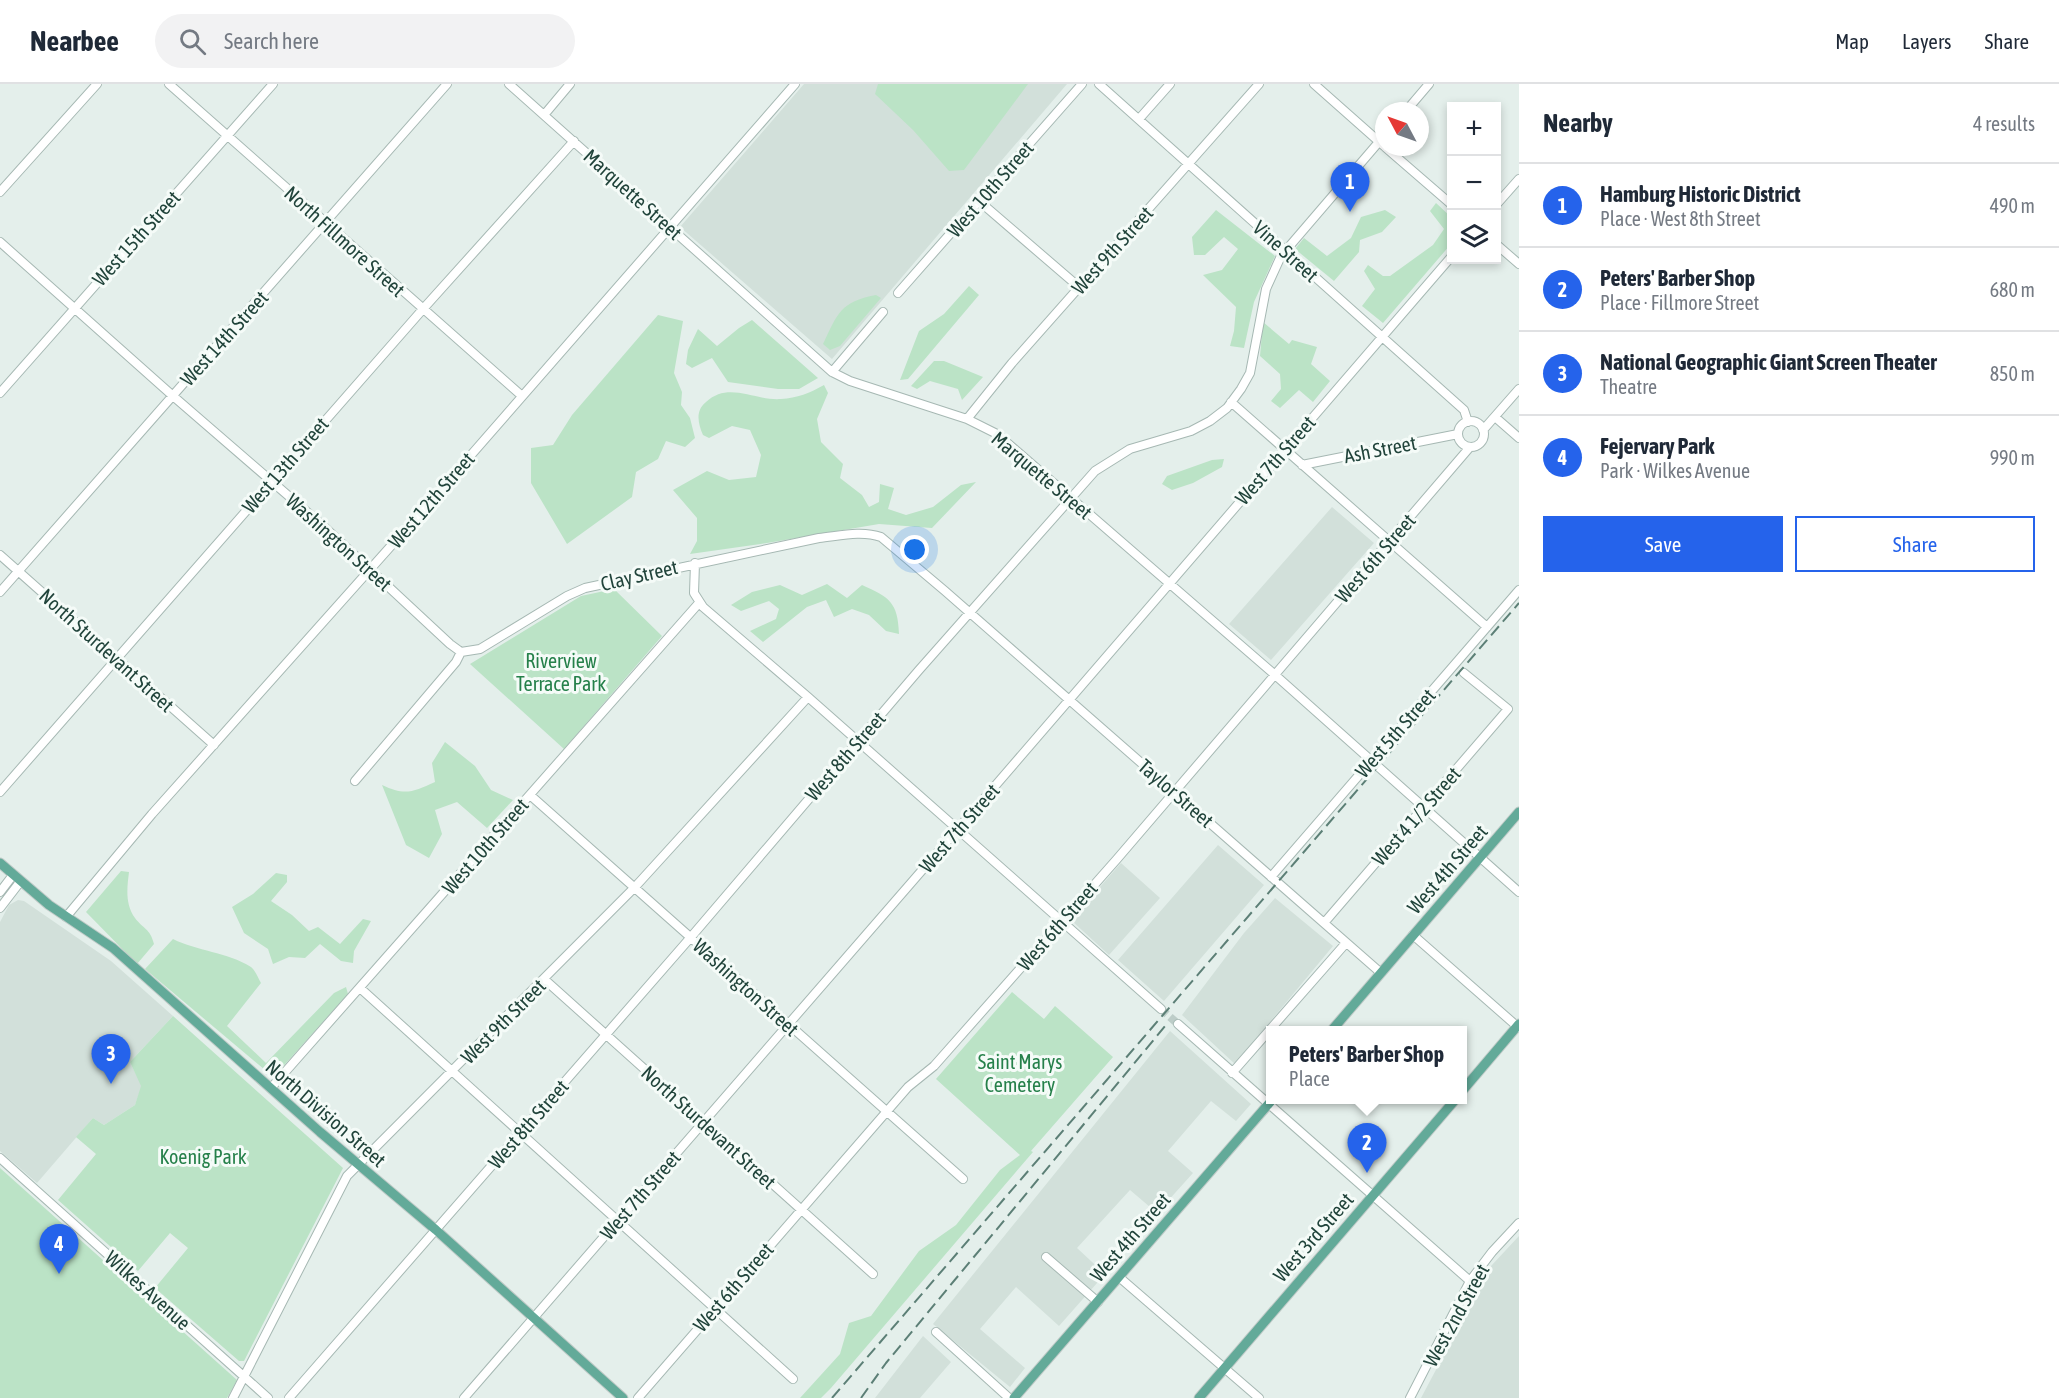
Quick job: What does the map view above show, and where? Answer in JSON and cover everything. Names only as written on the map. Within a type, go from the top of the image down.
[{"type":"main road","name":"West 4th Street","points":[[1335,1026],[1519,812]]},
{"type":"main road","name":"North Division Street","points":[[0,863],[66,917],[113,948],[357,1164],[436,1230],[622,1398]]},
{"type":"main road","points":[[1467,1085],[1518,1026]]},
{"type":"main road","name":"West 4th Street","points":[[1014,1398],[1268,1104]]},
{"type":"main road","name":"West 3rd Street","points":[[1199,1398],[1452,1104]]},
{"type":"street","points":[[0,192],[97,84]]},
{"type":"street","name":"North Fillmore Street","points":[[170,84],[325,224],[522,396]]},
{"type":"street","name":"West 15th Street","points":[[0,393],[273,84]]},
{"type":"street","name":"West 14th Street","points":[[0,592],[447,84]]},
{"type":"street","name":"Marquette Street","points":[[509,84],[832,372],[850,381],[967,419],[997,434],[1274,674],[1519,892]]},
{"type":"street","points":[[544,115],[570,84]]},
{"type":"street","name":"West 12th Street","points":[[66,917],[145,823],[795,84]]},
{"type":"street","name":"West 10th Street","points":[[898,293],[1082,84]]},
{"type":"street","name":"Vine Street","points":[[1099,84],[1464,410],[1468,422]]},
{"type":"street","points":[[1139,119],[1170,84]]},
{"type":"street","name":"West 9th Street","points":[[967,419],[1012,363],[1259,84]]},
{"type":"street","points":[[1314,84],[1375,136]]},
{"type":"street","points":[[1414,102],[1429,84]]},
{"type":"street","name":"West 13th Street","points":[[0,792],[423,309],[574,141]]},
{"type":"street","name":"West 8th Street","points":[[289,1398],[1095,471],[1130,450],[1191,431],[1210,421],[1231,402],[1250,373],[1266,289],[1274,268],[1285,250],[1375,152]]},
{"type":"street","points":[[1397,156],[1447,201]]},
{"type":"street","points":[[1501,200],[1519,179]]},
{"type":"street","points":[[979,201],[1079,287]]},
{"type":"street","name":"Washington Street","points":[[0,242],[461,652]]},
{"type":"street","points":[[1501,248],[1519,264]]},
{"type":"street","name":"West 7th Street","points":[[464,1398],[1447,262]]},
{"type":"street","points":[[832,372],[883,312]]},
{"type":"street","points":[[1483,430],[1476,422],[1468,422],[1461,426],[1458,434],[1460,442],[1470,447],[1476,446],[1482,440],[1483,430],[1519,389]]},
{"type":"street","points":[[1231,402],[1487,627]]},
{"type":"street","points":[[1495,417],[1519,438]]},
{"type":"street","name":"Ash Street","points":[[1302,465],[1458,434]]},
{"type":"street","name":"West 6th Street","points":[[638,1398],[908,1087],[934,1066],[1062,921],[1470,447]]},
{"type":"street","name":"Clay Street","points":[[461,652],[480,649],[567,596],[585,588],[819,538],[857,534],[874,534],[881,537],[970,613]]},
{"type":"street","name":"North Sturdevant Street","points":[[0,555],[214,745]]},
{"type":"street","points":[[695,563],[694,593],[699,603],[1161,1009]]},
{"type":"street","name":"West 5th Street","points":[[1271,877],[1519,590]]},
{"type":"street","name":"West 10th Street","points":[[271,1088],[699,603]]},
{"type":"street","name":"Taylor Street","points":[[970,613],[1381,973]]},
{"type":"street","points":[[355,781],[456,662],[461,652]]},
{"type":"street","name":"West 4 1/2 Street","points":[[1324,923],[1509,709],[1464,673]]},
{"type":"street","name":"West 9th Street","points":[[233,1398],[347,1176],[635,887],[808,697]]},
{"type":"street","name":"Washington Street","points":[[530,795],[963,1179]]},
{"type":"street","points":[[0,892],[17,878]]},
{"type":"street","points":[[0,908],[17,878]]},
{"type":"street","points":[[1413,935],[1518,1026]]},
{"type":"street","points":[[1273,1026],[1346,942]]},
{"type":"street","name":"North Sturdevant Street","points":[[544,979],[873,1274]]},
{"type":"street","points":[[360,988],[793,1379]]},
{"type":"street","points":[[1178,1024],[1232,1073],[1266,1099]]},
{"type":"street","points":[[1232,1073],[1266,1034]]},
{"type":"street","points":[[1272,1104],[1372,1196],[1470,1281]]},
{"type":"street","name":"Wilkes Avenue","points":[[0,1158],[268,1398]]},
{"type":"street","name":"West 2nd Street","points":[[1410,1398],[1470,1281],[1492,1252],[1519,1223]]},
{"type":"street","points":[[1046,1257],[1098,1302]]},
{"type":"street","points":[[1119,1277],[1259,1398]]},
{"type":"street","points":[[936,1332],[1009,1398]]},
{"type":"shaded area","points":[[804,84],[1067,84],[832,359],[680,227]]},
{"type":"shaded area","points":[[1332,507],[1374,543],[1271,660],[1229,624]]},
{"type":"shaded area","points":[[1218,845],[1264,885],[1164,1001],[1118,960]]},
{"type":"shaded area","points":[[1121,863],[1160,898],[1109,955],[1071,920]]},
{"type":"shaded area","points":[[1275,898],[1333,946],[1235,1064],[1182,1015],[1244,933]]},
{"type":"shaded area","points":[[18,900],[24,901],[111,961],[173,1016],[130,1062],[142,1086],[135,1105],[104,1125],[93,1118],[37,1183],[0,1151],[0,922],[9,905]]},
{"type":"shaded area","points":[[1170,1031],[1251,1104],[1236,1121],[1211,1101],[1168,1151],[1193,1173],[1157,1213],[1130,1190],[1077,1248],[1105,1274],[1059,1326],[1016,1287],[980,1329],[1025,1368],[1010,1387],[933,1324]]},
{"type":"shaded area","points":[[1519,1236],[1519,1398],[1421,1398],[1491,1266]]},
{"type":"shaded area","points":[[923,1336],[951,1362],[920,1398],[875,1398]]},
{"type":"green space","points":[[878,84],[1028,84],[964,170],[949,171],[913,130],[875,94]]},
{"type":"green space","points":[[1436,203],[1447,213],[1447,249],[1383,323],[1362,306],[1375,289],[1364,271],[1368,265],[1383,276],[1390,276],[1433,245],[1444,229],[1430,211]]},
{"type":"green space","points":[[1216,210],[1275,256],[1254,302],[1244,348],[1230,346],[1236,307],[1203,275],[1222,270],[1238,249],[1224,237],[1205,255],[1194,255],[1192,237]]},
{"type":"green space","points":[[1385,210],[1396,217],[1382,232],[1360,240],[1359,252],[1334,281],[1295,249],[1304,238],[1327,256],[1351,238],[1361,217]]},
{"type":"green space","points":[[969,286],[979,295],[908,379],[900,380],[919,331],[944,314]]},
{"type":"green space","points":[[876,295],[881,298],[840,346],[830,350],[823,344],[837,317],[847,305]]},
{"type":"green space","points":[[658,315],[683,321],[674,373],[682,392],[681,405],[690,418],[695,438],[685,447],[666,441],[658,459],[636,472],[632,497],[567,544],[531,483],[531,448],[553,445],[572,415]]},
{"type":"green space","points":[[752,320],[818,378],[799,389],[778,389],[728,382],[712,358],[692,368],[686,364],[688,350],[698,329],[717,346]]},
{"type":"green space","points":[[1263,322],[1289,344],[1292,340],[1317,347],[1311,364],[1330,381],[1313,402],[1299,390],[1280,408],[1271,401],[1281,389],[1280,374],[1260,356]]},
{"type":"green space","points":[[934,361],[944,361],[983,377],[962,400],[958,389],[930,381],[917,389],[911,386]]},
{"type":"green space","points":[[824,385],[828,393],[817,419],[821,442],[843,464],[840,478],[862,495],[869,507],[879,502],[880,484],[894,488],[888,509],[906,515],[933,507],[961,485],[976,482],[932,528],[879,524],[690,554],[697,541],[697,518],[673,490],[707,471],[729,480],[756,477],[761,455],[750,430],[732,426],[709,438],[703,435],[698,417],[700,409],[715,396],[724,393],[733,392],[781,399],[803,395]]},
{"type":"green space","points":[[1224,459],[1222,467],[1193,483],[1172,490],[1162,484],[1167,476],[1212,460]]},
{"type":"green space","points":[[827,584],[847,598],[862,585],[885,597],[897,615],[899,634],[886,631],[869,615],[852,609],[834,617],[826,600],[807,607],[763,642],[750,631],[776,619],[779,609],[769,601],[741,611],[731,605],[752,592],[780,585],[802,595]]},
{"type":"green space","name":"Riverview Terrace Park","points":[[614,589],[662,636],[564,749],[470,664],[581,596]]},
{"type":"green space","points":[[445,742],[475,766],[491,790],[513,800],[487,828],[457,802],[435,810],[442,834],[429,858],[406,845],[382,785],[403,792],[435,782],[432,763]]},
{"type":"green space","points":[[121,871],[129,872],[128,896],[132,913],[148,932],[154,944],[137,964],[86,912]]},
{"type":"green space","points":[[276,873],[287,875],[287,882],[271,901],[292,915],[309,931],[318,927],[340,944],[363,919],[371,921],[354,951],[353,963],[341,961],[320,944],[305,958],[289,957],[273,964],[268,949],[244,933],[232,907],[253,894]]},
{"type":"green space","points":[[173,939],[232,958],[254,970],[261,983],[227,1026],[266,1063],[334,993],[346,987],[348,994],[278,1072],[265,1070],[145,969]]},
{"type":"green space","name":"Saint Marys Cemetery","points":[[1012,992],[1044,1019],[1055,1006],[1113,1057],[831,1388],[821,1398],[800,1398],[840,1354],[849,1323],[871,1316],[919,1251],[956,1225],[1000,1170],[1020,1155],[936,1079]]},
{"type":"green space","name":"Koenig Park","points":[[173,1016],[343,1168],[244,1361],[239,1361],[155,1288],[188,1248],[170,1233],[138,1271],[58,1200],[96,1154],[76,1137],[93,1118],[104,1125],[135,1105],[141,1086],[130,1062]]},
{"type":"green space","points":[[0,1168],[237,1380],[227,1398],[0,1398]]},
{"type":"tunnel","points":[[1161,1009],[1178,1024]]},
{"type":"railway","points":[[832,1398],[1519,603]]},
{"type":"railway","points":[[861,1398],[886,1363],[1166,1025]]},
{"type":"place","name":"Hamburg Historic District","points":[[1350,212]]},
{"type":"place","name":"National Geographic Giant Screen Theater","points":[[111,1084]]},
{"type":"place","name":"Peters' Barber Shop","points":[[1367,1173]]},
{"type":"place","name":"Fejervary Park","points":[[59,1274]]}]
